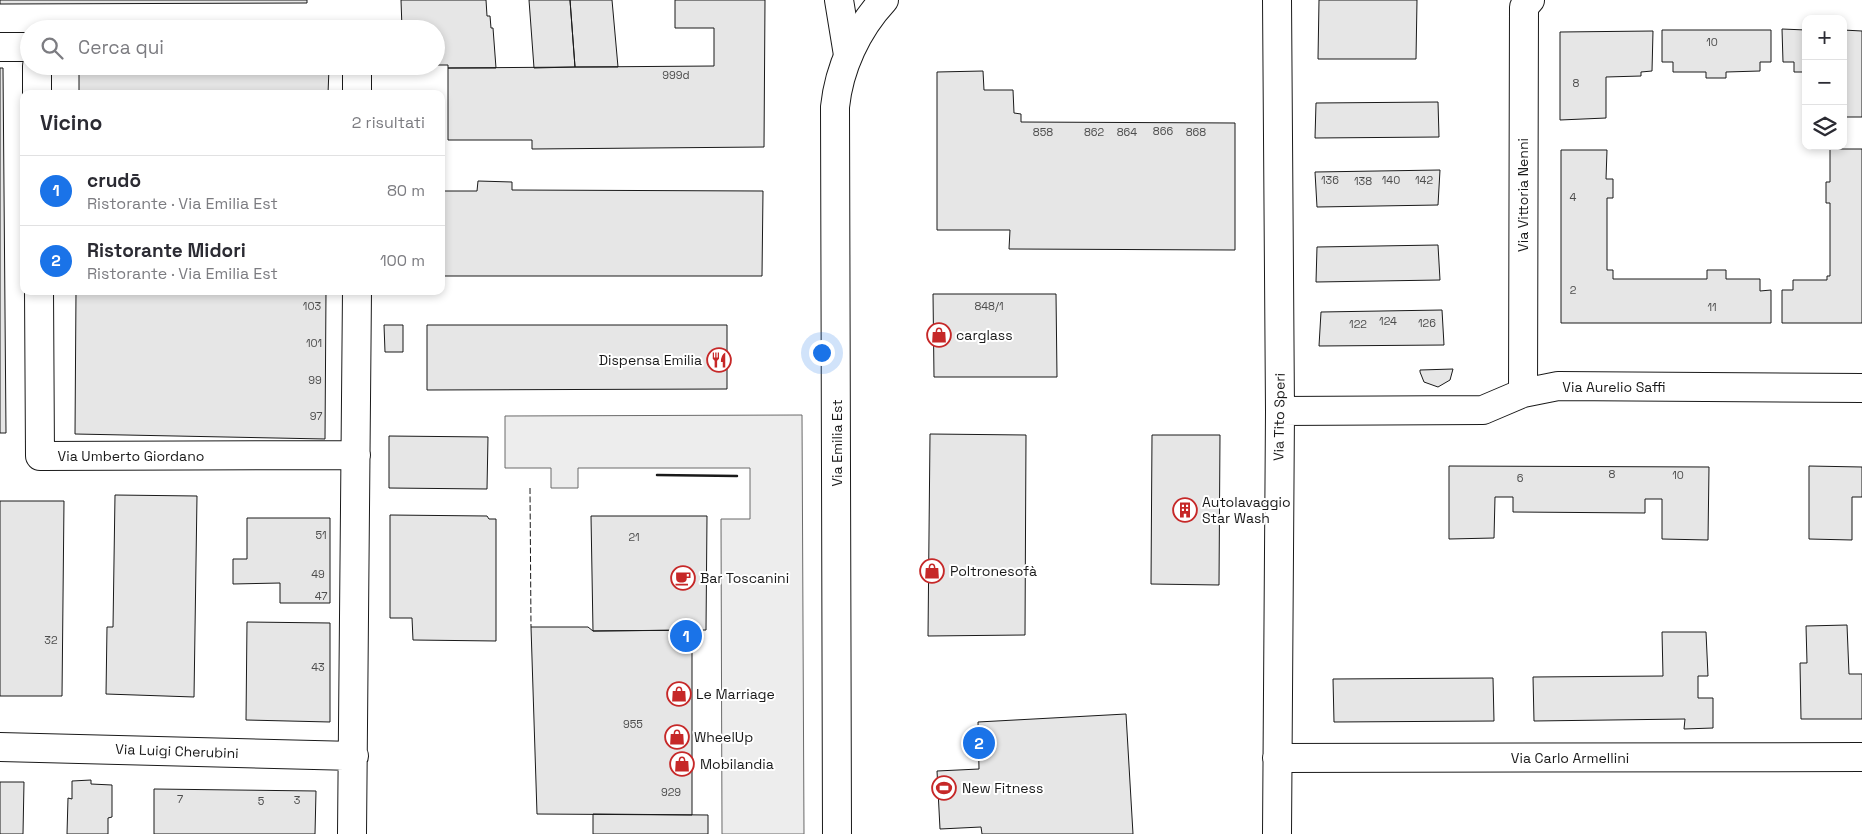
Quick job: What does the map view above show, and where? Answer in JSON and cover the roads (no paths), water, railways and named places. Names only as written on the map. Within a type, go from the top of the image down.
[{"type":"street","name":"Via Emilia Est","points":[[839,0],[848,55]]},
{"type":"street","name":"Via Emilia Est","points":[[837,834],[835,107],[838,83],[848,55],[864,27],[884,0]]},
{"type":"street","name":"Via Tito Speri","points":[[1277,0],[1280,412],[1277,834]]},
{"type":"street","name":"Via Vittoria Nenni","points":[[1523,393],[1524,7],[1530,0]]},
{"type":"street","points":[[0,47],[20,47]]},
{"type":"street","points":[[37,75],[37,90]]},
{"type":"street","points":[[357,75],[357,90]]},
{"type":"street","name":"Via Umberto Giordano","points":[[39,295],[40,456],[356,455]]},
{"type":"street","points":[[352,834],[356,295]]},
{"type":"street","name":"Via Aurelio Saffi","points":[[1280,412],[1483,410],[1523,393],[1558,386],[1862,388]]},
{"type":"street","name":"Via Luigi Cherubini","points":[[0,747],[354,756]]},
{"type":"street","name":"Via Carlo Armellini","points":[[1277,758],[1862,757]]},
{"type":"place","name":"carglass","points":[[939,335]]},
{"type":"place","name":"Dispensa Emilia","points":[[719,360]]},
{"type":"place","name":"Autolavaggio Star Wash","points":[[1185,510]]},
{"type":"place","name":"Poltronesofà","points":[[932,571]]},
{"type":"place","name":"Bar Toscanini","points":[[683,578]]},
{"type":"place","name":"crudō","points":[[686,636]]},
{"type":"place","name":"Le Marriage","points":[[679,694]]},
{"type":"place","name":"WheelUp","points":[[677,737]]},
{"type":"place","name":"Ristorante Midori","points":[[979,743]]},
{"type":"place","name":"Mobilandia","points":[[682,764]]},
{"type":"place","name":"New Fitness","points":[[944,788]]}]
